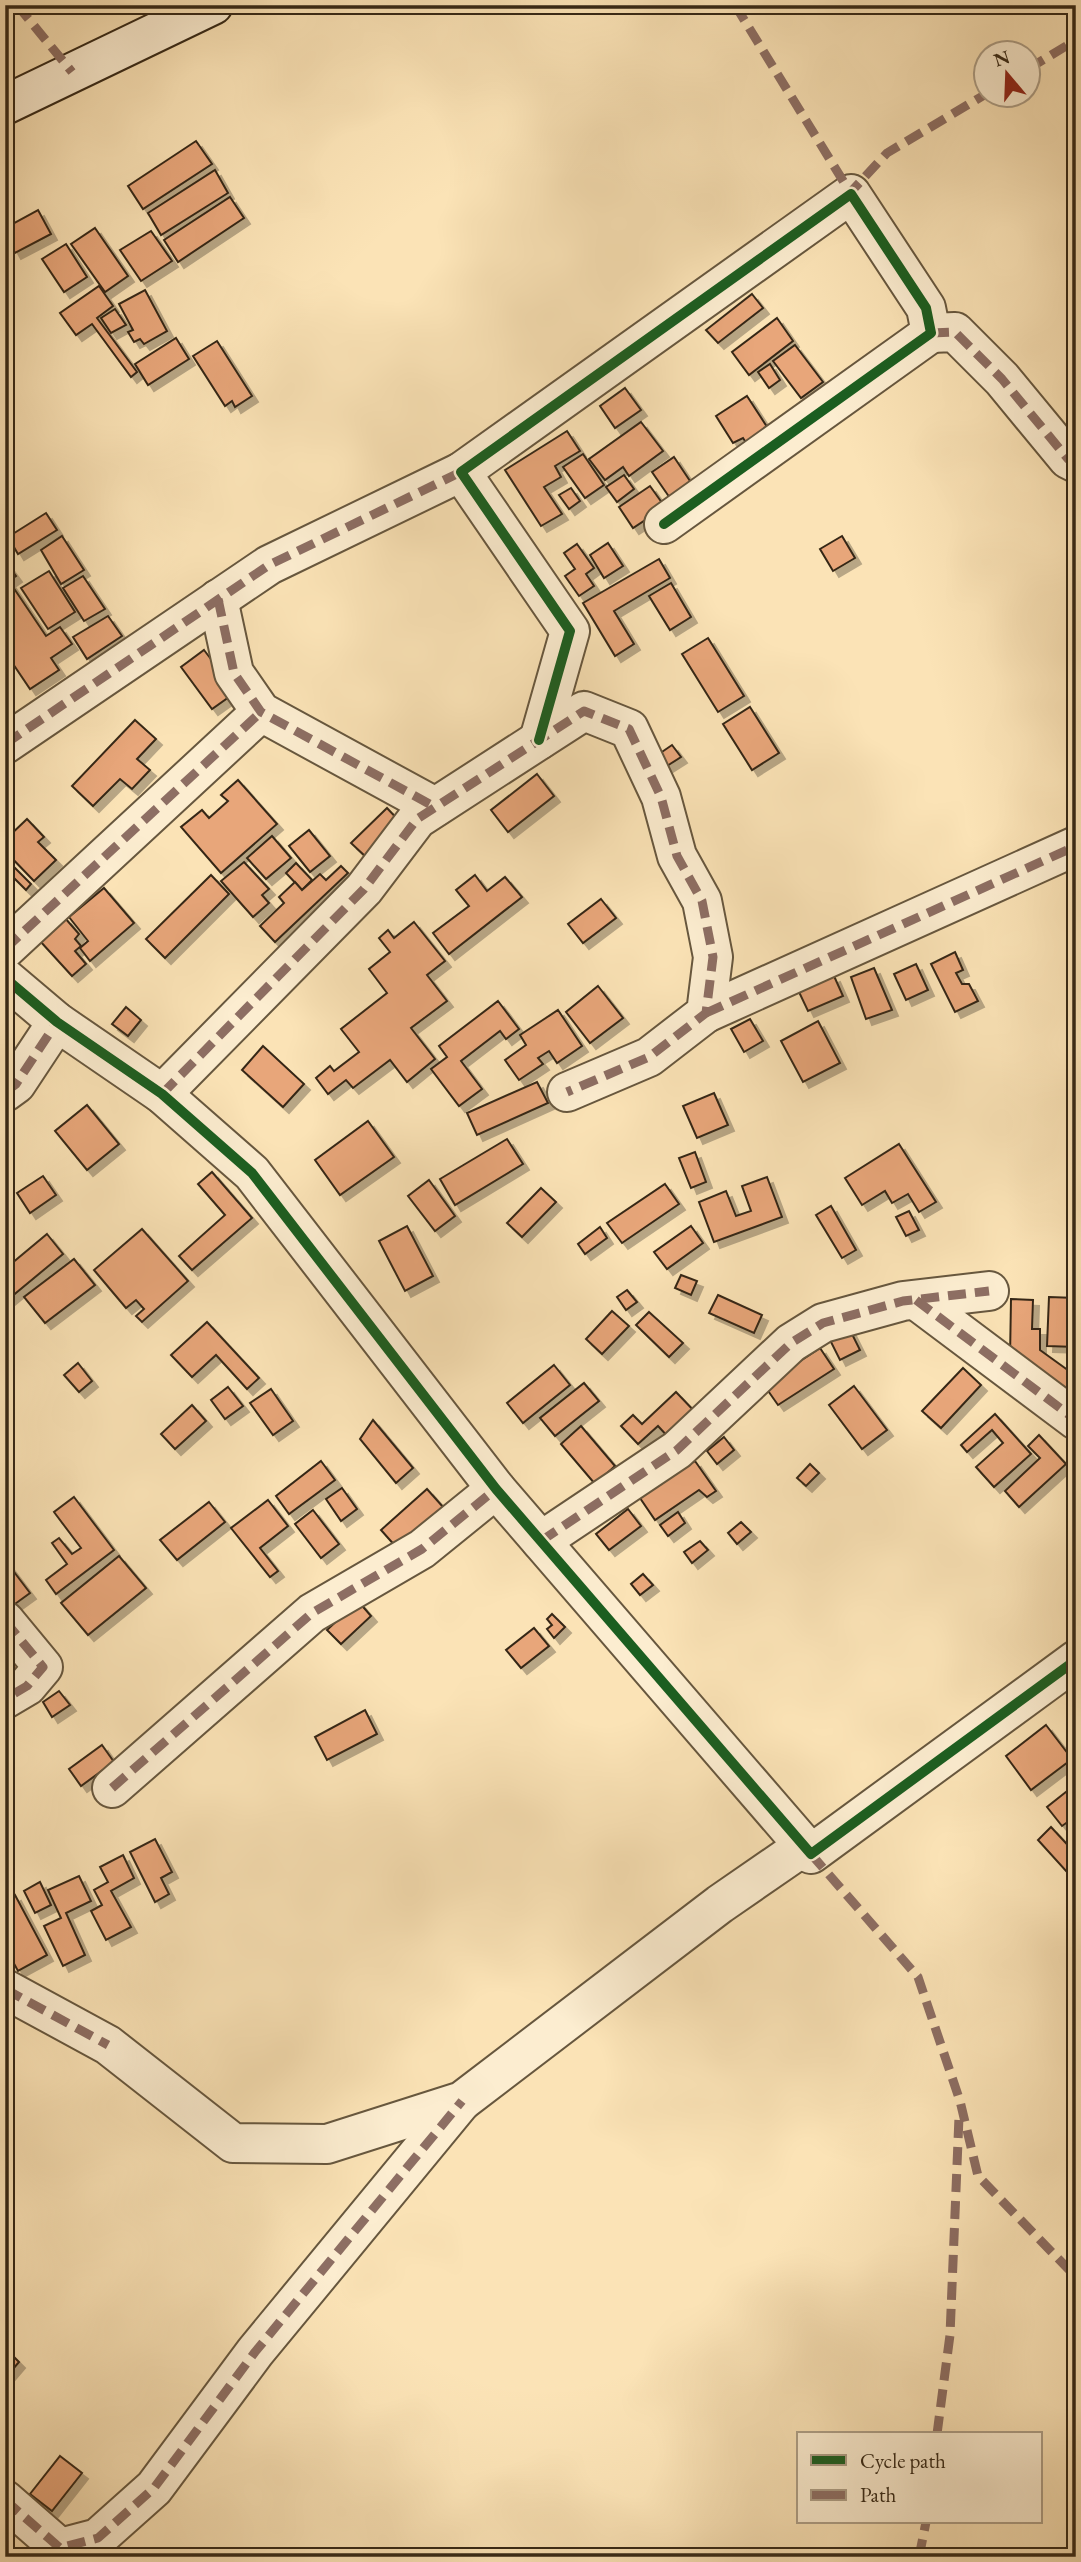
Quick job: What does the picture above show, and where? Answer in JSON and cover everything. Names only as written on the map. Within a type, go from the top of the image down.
[{"type":"street","points":[[5,105],[213,5]]},
{"type":"street","points":[[5,744],[269,565],[461,472],[851,194],[926,308],[932,333]]},
{"type":"street","points":[[664,524],[932,333],[955,332],[1002,379],[1068,458],[1076,463]]},
{"type":"street","points":[[461,472],[570,631],[539,740]]},
{"type":"street","points":[[218,599],[234,673],[261,712],[435,807]]},
{"type":"street","points":[[162,1094],[364,889],[417,818],[584,711],[629,729],[661,797],[677,856],[702,901],[713,957],[706,1013]]},
{"type":"street","points":[[5,948],[261,712]]},
{"type":"street","points":[[566,1091],[649,1057],[706,1013],[1076,846]]},
{"type":"street","points":[[5,978],[57,1022],[162,1094],[252,1173],[496,1489],[811,1854],[1076,1660]]},
{"type":"street","points":[[5,1092],[16,1084],[57,1022]]},
{"type":"street","points":[[541,1541],[677,1450],[791,1343],[823,1323],[903,1301],[989,1291]]},
{"type":"street","points":[[916,1300],[1076,1420]]},
{"type":"street","points":[[113,1788],[312,1614],[422,1549],[496,1489]]},
{"type":"street","points":[[5,1621],[43,1667],[27,1686],[5,1699]]},
{"type":"street","points":[[5,2500],[60,2548],[98,2538],[154,2488],[255,2352],[462,2101],[720,1904],[804,1846]]},
{"type":"street","points":[[5,1989],[108,2045],[233,2143],[327,2144],[462,2101]]},
{"type":"building","points":[[196,141],[212,164],[143,209],[128,186]]},
{"type":"building","points":[[215,170],[228,193],[161,235],[148,213]]},
{"type":"building","points":[[230,197],[244,218],[178,262],[164,240]]},
{"type":"building","points":[[38,210],[51,234],[15,253],[5,235],[5,228]]},
{"type":"building","points":[[95,228],[128,276],[105,292],[71,244]]},
{"type":"building","points":[[151,231],[172,261],[141,281],[120,250]]},
{"type":"building","points":[[66,244],[87,277],[64,292],[42,259]]},
{"type":"building","points":[[99,286],[113,306],[97,318],[137,372],[131,377],[92,324],[76,335],[60,313]]},
{"type":"building","points":[[145,290],[167,331],[144,344],[140,339],[134,342],[128,332],[133,330],[119,304]]},
{"type":"building","points":[[752,294],[763,308],[718,343],[706,330]]},
{"type":"building","points":[[115,309],[126,325],[111,333],[101,318]]},
{"type":"building","points":[[777,318],[793,341],[749,375],[732,352]]},
{"type":"building","points":[[176,338],[189,359],[148,385],[135,364]]},
{"type":"building","points":[[217,341],[252,396],[235,407],[232,401],[225,406],[193,356]]},
{"type":"building","points":[[795,345],[823,382],[801,398],[773,361]]},
{"type":"building","points":[[770,364],[780,380],[769,388],[758,372]]},
{"type":"building","points":[[625,388],[641,410],[615,428],[600,406]]},
{"type":"building","points":[[747,396],[771,433],[749,447],[743,438],[733,443],[716,416]]},
{"type":"building","points":[[641,422],[663,451],[629,476],[623,467],[605,480],[589,459]]},
{"type":"building","points":[[567,431],[580,451],[555,466],[561,477],[544,487],[562,514],[541,526],[505,470]]},
{"type":"building","points":[[583,454],[604,485],[585,498],[563,467]]},
{"type":"building","points":[[674,457],[694,487],[672,501],[652,472]]},
{"type":"building","points":[[624,475],[634,489],[617,502],[606,487]]},
{"type":"building","points":[[650,486],[665,507],[633,528],[619,507]]},
{"type":"building","points":[[571,488],[580,501],[569,509],[559,495]]},
{"type":"building","points":[[46,513],[57,530],[18,554],[8,537]]},
{"type":"building","points":[[62,536],[84,570],[61,584],[41,550]]},
{"type":"building","points":[[842,536],[855,558],[833,571],[820,549]]},
{"type":"building","points":[[608,543],[623,566],[604,578],[590,555]]},
{"type":"building","points":[[577,544],[594,568],[586,574],[594,586],[579,596],[565,576],[575,569],[564,553]]},
{"type":"building","points":[[659,559],[670,578],[614,611],[634,644],[615,656],[583,603]]},
{"type":"building","points":[[5,561],[16,576],[9,581],[46,636],[60,627],[72,644],[51,658],[59,670],[30,689],[5,652]]},
{"type":"building","points":[[49,571],[75,612],[48,629],[21,588]]},
{"type":"building","points":[[83,576],[105,609],[84,621],[63,588]]},
{"type":"building","points":[[671,583],[691,617],[670,630],[649,596]]},
{"type":"building","points":[[108,616],[122,636],[87,659],[73,637]]},
{"type":"building","points":[[708,638],[744,696],[718,712],[682,654]]},
{"type":"building","points":[[204,650],[236,692],[212,709],[181,667]]},
{"type":"building","points":[[750,707],[779,753],[752,770],[723,724]]},
{"type":"building","points":[[135,720],[156,739],[137,759],[150,770],[132,789],[120,779],[93,806],[72,786]]},
{"type":"building","points":[[672,745],[681,757],[667,766],[659,754]]},
{"type":"building","points":[[537,774],[554,796],[508,832],[491,810]]},
{"type":"building","points":[[238,780],[277,824],[221,873],[181,827],[202,810],[209,818],[228,801],[221,795]]},
{"type":"building","points":[[387,808],[401,823],[366,857],[351,843]]},
{"type":"building","points":[[27,819],[44,837],[38,842],[56,860],[34,881],[5,851],[5,840]]},
{"type":"building","points":[[309,830],[330,856],[310,872],[289,846]]},
{"type":"building","points":[[272,836],[291,858],[266,879],[247,858]]},
{"type":"building","points":[[5,858],[31,884],[26,890],[5,869]]},
{"type":"building","points":[[244,862],[269,889],[262,895],[269,903],[253,917],[221,881]]},
{"type":"building","points":[[296,863],[312,880],[302,890],[286,873]]},
{"type":"building","points":[[341,866],[348,873],[275,942],[260,926],[284,903],[279,897],[295,882],[302,890],[320,874],[326,880]]},
{"type":"building","points":[[211,875],[229,894],[165,958],[146,939]]},
{"type":"building","points":[[475,875],[487,891],[505,877],[522,897],[449,954],[433,933],[469,906],[456,890]]},
{"type":"building","points":[[104,888],[134,923],[90,961],[80,948],[88,941],[69,917]]},
{"type":"building","points":[[601,899],[616,918],[583,943],[568,924]]},
{"type":"building","points":[[65,918],[79,934],[75,939],[81,946],[75,951],[86,964],[72,976],[40,941]]},
{"type":"building","points":[[414,922],[445,961],[427,975],[447,1001],[411,1028],[435,1059],[407,1082],[390,1060],[353,1088],[346,1080],[328,1094],[316,1078],[330,1066],[334,1071],[359,1052],[341,1029],[387,993],[369,969],[390,952],[379,938],[388,930],[394,938]]},
{"type":"building","points":[[955,952],[963,970],[956,973],[962,984],[969,984],[978,1001],[955,1012],[931,964]]},
{"type":"building","points":[[916,964],[928,990],[906,1000],[894,974]]},
{"type":"building","points":[[874,968],[892,1010],[866,1019],[851,977]]},
{"type":"building","points":[[834,976],[843,996],[808,1011],[799,992]]},
{"type":"building","points":[[598,986],[623,1018],[590,1043],[566,1012]]},
{"type":"building","points":[[498,1001],[519,1029],[506,1039],[500,1031],[461,1061],[482,1089],[459,1106],[431,1069],[447,1057],[439,1046]]},
{"type":"building","points":[[126,1007],[141,1020],[128,1036],[112,1024]]},
{"type":"building","points":[[558,1010],[582,1046],[557,1063],[549,1051],[538,1058],[543,1064],[519,1080],[505,1060],[526,1045],[520,1035]]},
{"type":"building","points":[[750,1019],[763,1041],[744,1052],[731,1029]]},
{"type":"building","points":[[818,1021],[840,1063],[803,1082],[781,1041]]},
{"type":"building","points":[[263,1046],[304,1084],[283,1107],[242,1070]]},
{"type":"building","points":[[537,1082],[548,1103],[477,1135],[467,1113]]},
{"type":"building","points":[[714,1093],[728,1125],[697,1138],[683,1106]]},
{"type":"building","points":[[87,1105],[119,1144],[87,1170],[55,1131]]},
{"type":"building","points":[[368,1121],[394,1157],[340,1195],[315,1160]]},
{"type":"building","points":[[507,1139],[523,1164],[455,1205],[440,1179]]},
{"type":"building","points":[[899,1144],[936,1202],[919,1212],[908,1194],[892,1203],[885,1191],[862,1205],[845,1178]]},
{"type":"building","points":[[695,1152],[706,1182],[691,1188],[679,1158]]},
{"type":"building","points":[[212,1172],[252,1218],[192,1270],[179,1256],[225,1215],[198,1184]]},
{"type":"building","points":[[43,1176],[56,1195],[30,1213],[17,1193]]},
{"type":"building","points":[[767,1177],[782,1217],[714,1242],[699,1202],[726,1191],[736,1216],[751,1211],[742,1186]]},
{"type":"building","points":[[429,1180],[455,1216],[435,1231],[408,1196]]},
{"type":"building","points":[[665,1184],[679,1204],[622,1243],[607,1223]]},
{"type":"building","points":[[541,1188],[556,1202],[522,1237],[507,1223]]},
{"type":"building","points":[[831,1206],[856,1250],[842,1258],[816,1215]]},
{"type":"building","points":[[909,1211],[919,1230],[906,1236],[896,1217]]},
{"type":"building","points":[[407,1226],[433,1276],[405,1291],[379,1241]]},
{"type":"building","points":[[691,1226],[703,1243],[667,1269],[654,1252]]},
{"type":"building","points":[[600,1227],[607,1238],[585,1254],[578,1244]]},
{"type":"building","points":[[142,1229],[188,1281],[142,1322],[136,1316],[144,1309],[136,1300],[126,1308],[94,1270]]},
{"type":"building","points":[[47,1234],[63,1254],[5,1302],[5,1269]]},
{"type":"building","points":[[74,1259],[95,1285],[45,1323],[24,1297]]},
{"type":"building","points":[[681,1275],[697,1281],[691,1295],[675,1288]]},
{"type":"building","points":[[627,1290],[637,1302],[626,1310],[617,1297]]},
{"type":"building","points":[[718,1295],[762,1315],[754,1333],[709,1313]]},
{"type":"building","points":[[1049,1297],[1076,1298],[1076,1347],[1047,1346]]},
{"type":"building","points":[[1011,1299],[1033,1300],[1032,1329],[1040,1329],[1040,1350],[1076,1376],[1076,1406],[1010,1358]]},
{"type":"building","points":[[612,1311],[629,1326],[602,1354],[586,1339]]},
{"type":"building","points":[[649,1312],[683,1343],[669,1357],[636,1325]]},
{"type":"building","points":[[207,1322],[259,1378],[247,1389],[216,1355],[192,1377],[171,1355]]},
{"type":"building","points":[[850,1330],[860,1350],[840,1360],[830,1340]]},
{"type":"building","points":[[820,1348],[834,1369],[778,1405],[764,1385]]},
{"type":"building","points":[[78,1363],[92,1381],[79,1392],[64,1375]]},
{"type":"building","points":[[554,1365],[570,1385],[523,1423],[507,1403]]},
{"type":"building","points":[[963,1368],[981,1385],[941,1428],[922,1411]]},
{"type":"building","points":[[584,1383],[599,1401],[555,1436],[540,1418]]},
{"type":"building","points":[[854,1386],[887,1430],[862,1449],[829,1405]]},
{"type":"building","points":[[228,1387],[243,1406],[225,1419],[211,1400]]},
{"type":"building","points":[[271,1389],[293,1421],[273,1435],[250,1403]]},
{"type":"building","points":[[676,1392],[697,1414],[670,1439],[658,1426],[638,1444],[621,1426],[633,1415],[642,1424]]},
{"type":"building","points":[[192,1405],[206,1421],[175,1449],[161,1434]]},
{"type":"building","points":[[995,1414],[1031,1454],[994,1487],[976,1467],[1003,1443],[992,1430],[967,1452],[961,1445]]},
{"type":"building","points":[[373,1420],[413,1468],[396,1483],[360,1439]]},
{"type":"building","points":[[581,1426],[615,1466],[595,1484],[561,1444]]},
{"type":"building","points":[[1039,1435],[1066,1464],[1019,1507],[1005,1491],[1040,1458],[1028,1446]]},
{"type":"building","points":[[724,1437],[734,1450],[717,1464],[707,1451]]},
{"type":"building","points":[[321,1461],[335,1480],[289,1514],[276,1496]]},
{"type":"building","points":[[695,1461],[716,1491],[707,1497],[699,1490],[655,1520],[640,1498]]},
{"type":"building","points":[[810,1464],[819,1473],[806,1486],[797,1478]]},
{"type":"building","points":[[342,1488],[357,1509],[341,1521],[326,1499]]},
{"type":"building","points":[[427,1489],[443,1507],[397,1548],[381,1530]]},
{"type":"building","points":[[74,1497],[114,1550],[56,1594],[46,1580],[67,1564],[52,1543],[59,1538],[72,1554],[81,1548],[54,1512]]},
{"type":"building","points":[[268,1500],[288,1526],[260,1548],[278,1571],[270,1577],[231,1528]]},
{"type":"building","points":[[209,1502],[225,1522],[177,1560],[160,1540]]},
{"type":"building","points":[[628,1509],[641,1526],[609,1550],[596,1534]]},
{"type":"building","points":[[313,1510],[339,1544],[321,1558],[295,1524]]},
{"type":"building","points":[[678,1512],[685,1523],[668,1536],[660,1525]]},
{"type":"building","points":[[741,1522],[751,1532],[737,1544],[728,1533]]},
{"type":"building","points":[[700,1541],[708,1550],[692,1563],[684,1552]]},
{"type":"building","points":[[119,1556],[146,1588],[88,1635],[61,1603]]},
{"type":"building","points":[[5,1560],[30,1593],[8,1609],[5,1606]]},
{"type":"building","points":[[643,1574],[653,1585],[640,1595],[631,1584]]},
{"type":"building","points":[[358,1601],[371,1616],[341,1644],[327,1630]]},
{"type":"building","points":[[552,1614],[565,1627],[554,1638],[547,1629],[552,1625],[547,1619]]},
{"type":"building","points":[[534,1628],[549,1646],[521,1668],[506,1650]]},
{"type":"building","points":[[16,1653],[27,1669],[5,1683],[5,1661]]},
{"type":"building","points":[[59,1691],[70,1705],[52,1717],[43,1702]]},
{"type":"building","points":[[365,1710],[377,1734],[327,1760],[315,1737]]},
{"type":"building","points":[[1046,1725],[1072,1759],[1031,1790],[1006,1756]]},
{"type":"building","points":[[102,1745],[114,1762],[81,1786],[69,1769]]},
{"type":"building","points":[[1076,1784],[1076,1816],[1062,1826],[1047,1807]]},
{"type":"building","points":[[1051,1827],[1076,1854],[1076,1882],[1038,1840]]},
{"type":"building","points":[[155,1839],[172,1872],[161,1878],[169,1894],[155,1902],[130,1852]]},
{"type":"building","points":[[123,1855],[134,1878],[111,1891],[131,1927],[106,1940],[91,1911],[102,1905],[94,1890],[108,1882],[100,1867]]},
{"type":"building","points":[[79,1876],[91,1901],[66,1913],[85,1955],[63,1966],[44,1926],[61,1918],[48,1890]]},
{"type":"building","points":[[40,1882],[51,1905],[35,1913],[24,1891]]},
{"type":"building","points":[[15,1895],[47,1955],[18,1971],[5,1947],[5,1901]]},
{"type":"building","points":[[9,2352],[19,2362],[7,2376],[5,2356]]},
{"type":"building","points":[[60,2456],[82,2473],[52,2511],[30,2494]]},
{"type":"marked path","points":[[17,5],[72,72]]},
{"type":"marked path","points":[[735,5],[853,197]]},
{"type":"marked path","points":[[1042,61],[1076,40]]},
{"type":"marked path","points":[[847,196],[887,153],[972,102]]},
{"type":"marked path","points":[[931,333],[955,332],[1002,379],[1068,459],[1076,463]]},
{"type":"marked path","points":[[5,744],[269,565],[461,472]]},
{"type":"marked path","points":[[218,599],[234,673],[261,712],[435,807]]},
{"type":"marked path","points":[[162,1094],[364,889],[417,819],[584,711],[629,729],[661,797],[677,856],[702,901],[713,957],[706,1013],[649,1057],[567,1092]]},
{"type":"marked path","points":[[5,949],[261,712]]},
{"type":"marked path","points":[[706,1013],[1076,846]]},
{"type":"marked path","points":[[5,1092],[16,1084],[57,1022]]},
{"type":"marked path","points":[[541,1541],[677,1450],[791,1343],[823,1323],[903,1301],[989,1291]]},
{"type":"marked path","points":[[916,1300],[1076,1420]]},
{"type":"marked path","points":[[112,1788],[312,1613],[422,1549],[496,1489]]},
{"type":"marked path","points":[[5,1621],[43,1667],[27,1686],[5,1699]]},
{"type":"marked path","points":[[811,1854],[918,1977],[960,2101],[978,2176],[1076,2277]]},
{"type":"marked path","points":[[5,1989],[108,2045]]},
{"type":"marked path","points":[[5,2500],[60,2548],[98,2538],[154,2488],[255,2352],[462,2101]]},
{"type":"marked path","points":[[937,2432],[950,2335],[959,2117]]},
{"type":"marked path","points":[[919,2557],[926,2524]]},
{"type":"cycle path","points":[[539,740],[570,631],[461,472],[851,194],[926,308],[931,333],[664,524]]},
{"type":"cycle path","points":[[5,978],[57,1022],[162,1094],[252,1173],[496,1489],[811,1854],[1076,1660]]}]
